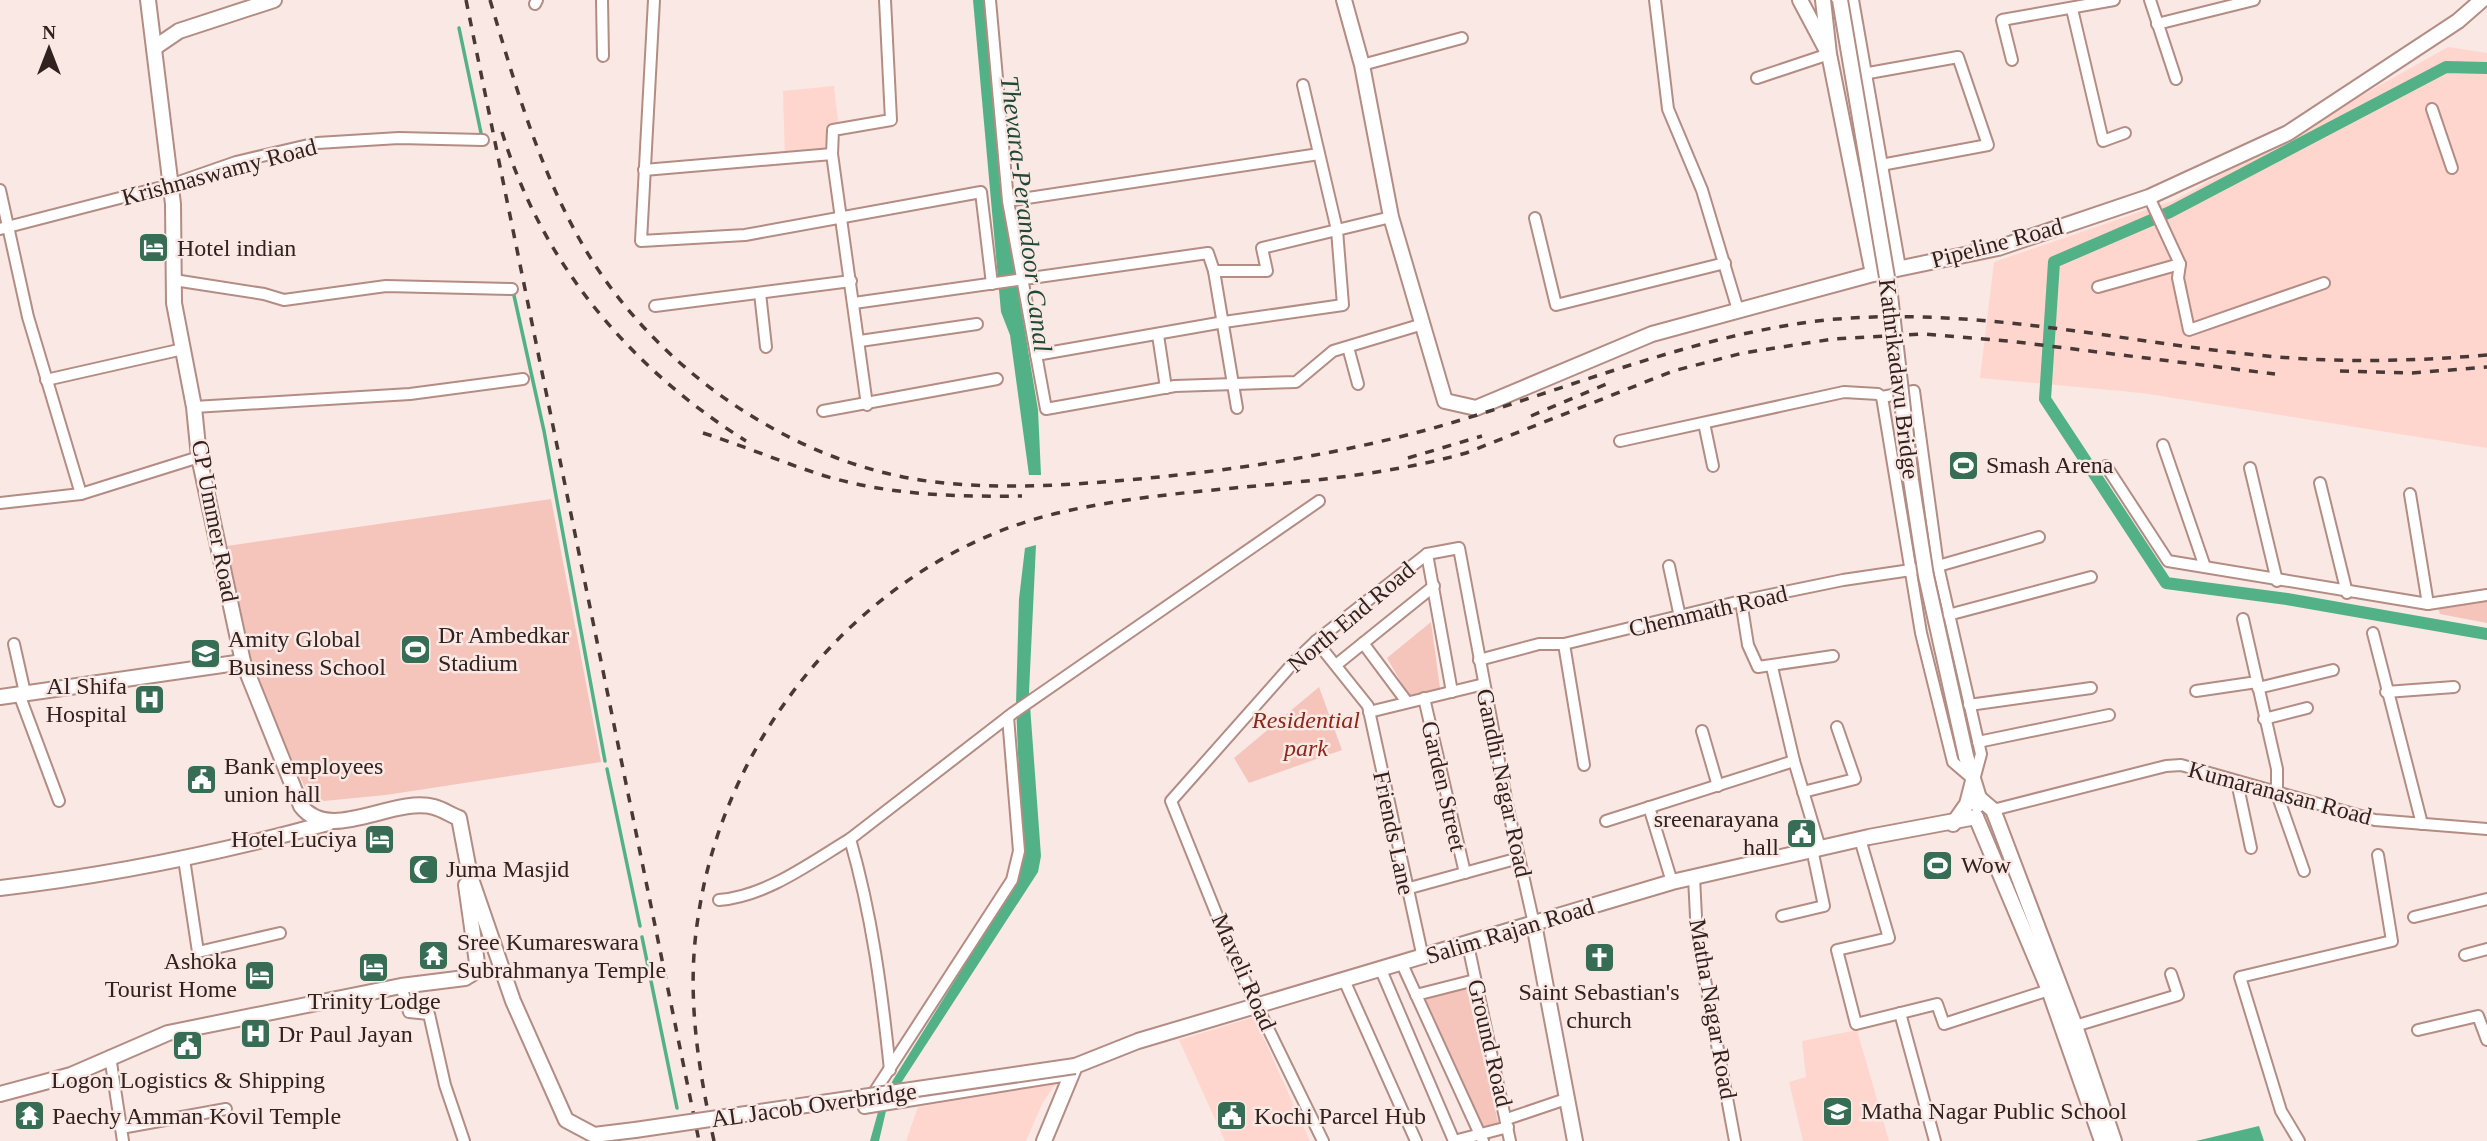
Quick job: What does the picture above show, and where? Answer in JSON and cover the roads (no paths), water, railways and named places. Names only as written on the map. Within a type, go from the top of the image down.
[{"type":"main road","name":"CP Ummer Road","points":[[148,0],[170,185],[174,303],[194,407],[199,457],[243,662],[301,806],[312,817],[328,823]]},
{"type":"main road","points":[[154,48],[179,31],[274,0]]},
{"type":"main road","points":[[1344,0],[1362,65],[1391,217],[1423,324]]},
{"type":"main road","points":[[1800,0],[1829,54]]},
{"type":"main road","points":[[1823,0],[1829,54],[1873,274]]},
{"type":"main road","name":"Kathrikadavu Bridge","points":[[1840,0],[1890,295],[1911,480],[1926,576],[1966,756],[1979,798]]},
{"type":"main road","points":[[1851,0],[1898,268]]},
{"type":"main road","name":"Pipeline Road","points":[[1423,324],[1445,401],[1476,408],[1652,334],[1873,274],[1998,248],[2151,202],[2288,133],[2458,21],[2482,0]]},
{"type":"main road","points":[[152,30],[179,31]]},
{"type":"main road","points":[[1837,87],[1864,78]]},
{"type":"main road","points":[[0,697],[243,662]]},
{"type":"main road","points":[[1953,824],[1967,804],[1973,780]]},
{"type":"main road","points":[[1979,798],[1993,810],[2075,1026],[2096,1104],[2102,1141]]},
{"type":"main road","points":[[1979,798],[1976,817],[2114,1141]]},
{"type":"main road","points":[[0,888],[74,880],[226,851],[328,823],[405,806],[433,806],[459,818],[470,876],[465,887],[478,970],[465,978],[401,986],[168,1033],[71,1075],[0,1094]]},
{"type":"main road","name":"Salim Rajan Road","points":[[1072,1071],[1138,1041],[1468,945],[1672,882],[1860,839],[1953,824],[1976,817]]},
{"type":"main road","name":"AL Jacob Overbridge","points":[[470,876],[513,1001],[552,1092],[566,1120],[594,1135],[1072,1071]]},
{"type":"main road","name":"Gandhi Nagar Road","points":[[1534,924],[1575,1141]]},
{"type":"main road","points":[[1044,1141],[1072,1071]]},
{"type":"street","points":[[602,0],[603,56]]},
{"type":"street","points":[[654,0],[641,241],[745,234],[981,192],[995,284]]},
{"type":"street","points":[[867,405],[855,303],[832,154],[833,130],[891,120],[885,0]]},
{"type":"street","points":[[990,0],[1008,201],[1019,281],[1045,409],[1166,388],[1296,382],[1333,351],[1423,324]]},
{"type":"street","points":[[1655,0],[1668,109],[1702,190],[1738,310]]},
{"type":"street","points":[[2012,60],[2002,20],[2115,0]]},
{"type":"street","points":[[2150,0],[2176,79]]},
{"type":"street","points":[[2157,24],[2254,0]]},
{"type":"street","points":[[2072,9],[2103,141],[2125,134]]},
{"type":"street","points":[[1362,65],[1462,38]]},
{"type":"street","points":[[1757,78],[1829,54]]},
{"type":"street","points":[[1864,78],[1958,57],[1988,145],[1881,165]]},
{"type":"street","points":[[1036,355],[1224,322],[1343,305],[1337,230],[1303,85]]},
{"type":"street","points":[[2432,109],[2452,168]]},
{"type":"street","name":"Krishnaswamy Road","points":[[4,228],[170,185],[236,162],[317,143],[399,138],[483,140]]},
{"type":"street","points":[[643,170],[832,154]]},
{"type":"street","points":[[1008,201],[1319,154]]},
{"type":"street","points":[[0,190],[4,228],[81,494]]},
{"type":"street","points":[[2151,202],[2180,264],[2178,278],[2189,330],[2324,284]]},
{"type":"street","points":[[1214,271],[1267,271],[1262,248],[1391,217]]},
{"type":"street","points":[[1535,218],[1556,305],[1725,263]]},
{"type":"street","points":[[855,303],[1208,253],[1224,322],[1231,384],[1237,408]]},
{"type":"street","points":[[2098,287],[2180,264]]},
{"type":"street","points":[[174,280],[264,294],[284,300],[386,286],[512,289]]},
{"type":"street","points":[[655,306],[851,281]]},
{"type":"street","points":[[760,292],[766,347]]},
{"type":"street","points":[[860,341],[977,324]]},
{"type":"street","points":[[1158,335],[1166,388]]},
{"type":"street","points":[[1348,347],[1359,384]]},
{"type":"street","points":[[46,380],[183,349]]},
{"type":"street","points":[[194,407],[410,394],[523,379]]},
{"type":"street","points":[[823,411],[997,379]]},
{"type":"street","points":[[1620,441],[1844,392],[1878,394],[1882,397],[1914,391],[1938,566],[1981,754],[1973,780],[1953,762],[1921,633],[1882,397]]},
{"type":"street","points":[[1704,423],[1713,466]]},
{"type":"street","points":[[2163,445],[2205,567]]},
{"type":"street","points":[[0,503],[81,494],[199,457]]},
{"type":"street","points":[[2106,466],[2168,561],[2347,593],[2428,604],[2487,595]]},
{"type":"street","points":[[2250,468],[2277,581]]},
{"type":"street","points":[[2320,483],[2347,593]]},
{"type":"street","points":[[2410,494],[2428,604]]},
{"type":"street","points":[[719,900],[734,899],[790,875],[850,839],[1035,697],[1319,501]]},
{"type":"street","name":"Chemmath Road","points":[[1479,660],[1539,643],[1564,644],[1741,601],[1938,566],[2039,537]]},
{"type":"street","name":"North End Road","points":[[1171,800],[1295,661],[1316,642],[1427,554],[1459,548]]},
{"type":"street","name":"Gandhi Nagar Road","points":[[1459,548],[1479,660],[1534,924]]},
{"type":"street","points":[[1427,554],[1452,692]]},
{"type":"street","points":[[1669,566],[1680,617]]},
{"type":"street","points":[[1948,615],[2091,577]]},
{"type":"street","points":[[1336,665],[1434,586]]},
{"type":"street","points":[[1741,601],[1752,658],[1758,667],[1833,656]]},
{"type":"street","points":[[2243,619],[2277,769],[2277,794],[2304,871]]},
{"type":"street","points":[[2373,633],[2422,824]]},
{"type":"street","name":"Friends Lane","points":[[1316,642],[1368,706],[1423,958]]},
{"type":"street","points":[[14,643],[22,693],[59,801]]},
{"type":"street","points":[[1363,643],[1407,702]]},
{"type":"street","points":[[1564,644],[1584,765]]},
{"type":"street","points":[[1772,667],[1816,849],[1824,906],[1782,916]]},
{"type":"street","points":[[2196,691],[2257,685],[2333,670]]},
{"type":"street","points":[[1369,712],[1484,684]]},
{"type":"street","points":[[2386,692],[2454,687]]},
{"type":"street","points":[[1969,705],[2091,688]]},
{"type":"street","name":"Garden Street","points":[[1424,698],[1465,873]]},
{"type":"street","points":[[2264,719],[2307,708]]},
{"type":"street","points":[[1011,715],[1019,851],[1012,880],[864,1108],[1072,1071]]},
{"type":"street","points":[[1978,742],[2109,715]]},
{"type":"street","points":[[1803,792],[1855,779],[1837,727]]},
{"type":"street","points":[[1702,731],[1718,786]]},
{"type":"street","points":[[1605,821],[1794,761]]},
{"type":"street","name":"Kumaranasan Road","points":[[1993,810],[2166,766],[2196,768],[2277,794],[2375,820],[2487,830]]},
{"type":"street","points":[[2237,782],[2251,848]]},
{"type":"street","name":"Maveli Road","points":[[1171,800],[1237,965],[1323,1141]]},
{"type":"street","points":[[1650,807],[1672,882]]},
{"type":"street","points":[[850,839],[863,884],[873,938],[890,1070]]},
{"type":"street","points":[[1860,839],[1889,938],[1837,950],[1856,1024],[1937,1004],[1944,1024],[2049,990]]},
{"type":"street","points":[[2299,1141],[2281,1111],[2240,977],[2392,941],[2378,855]]},
{"type":"street","points":[[1406,889],[1519,858]]},
{"type":"street","points":[[184,859],[198,952],[281,933]]},
{"type":"street","name":"Matha Nagar Road","points":[[1694,877],[1697,937],[1735,1141]]},
{"type":"street","points":[[2414,917],[2487,899]]},
{"type":"street","name":"Ground Road","points":[[1468,945],[1510,1141]]},
{"type":"street","points":[[2465,955],[2487,949]]},
{"type":"street","points":[[1402,964],[1482,1138]]},
{"type":"street","points":[[1381,970],[1454,1141],[1482,1138],[1507,1123],[1566,1099]]},
{"type":"street","points":[[2075,1026],[2178,995],[2171,974]]},
{"type":"street","points":[[1344,980],[1416,1141]]},
{"type":"street","points":[[1416,995],[1475,980]]},
{"type":"street","points":[[401,986],[409,1012],[429,1014],[445,1085],[464,1141]]},
{"type":"street","points":[[1900,1013],[1935,1141]]},
{"type":"street","points":[[2418,1030],[2477,1016],[2487,1040]]},
{"type":"street","points":[[110,1056],[123,1141]]},
{"type":"street","points":[[121,1128],[226,1109]]},
{"type":"waterway","points":[[459,28],[481,133]]},
{"type":"waterway","points":[[2487,68],[2446,67],[2170,212],[2054,262],[2045,399],[2166,583],[2287,599],[2487,634]]},
{"type":"waterway","points":[[513,291],[544,431],[605,761]]},
{"type":"waterway","points":[[607,769],[640,926]]},
{"type":"waterway","points":[[642,937],[677,1108]]},
{"type":"railway","points":[[466,0],[699,1141]]},
{"type":"railway","points":[[490,0],[521,102],[560,202],[595,265],[624,305],[658,342],[695,376],[736,406],[779,432],[825,453],[872,469],[920,480],[977,485],[1063,485],[1184,474],[1290,460],[1430,429],[1626,366],[1725,338],[1826,320],[1932,317],[1985,321],[2195,348],[2307,359],[2397,360],[2487,355]]},
{"type":"railway","points":[[502,132],[519,180],[541,226],[566,269],[596,309],[628,346],[665,380],[704,412],[746,441]]},
{"type":"railway","points":[[714,1141],[695,1030],[695,946],[698,918],[714,848],[740,780],[775,717],[819,660],[870,609],[929,567],[993,534],[1062,512],[1112,502],[1366,474],[1416,465],[1466,453],[1673,371],[1743,353],[1833,339],[1923,334],[2009,341],[2275,374]]},
{"type":"railway","points":[[2340,371],[2412,373],[2487,367]]},
{"type":"railway","points":[[1531,416],[1611,382]]},
{"type":"railway","points":[[703,433],[825,476],[874,487],[948,495],[1022,496]]},
{"type":"railway","points":[[1408,458],[1482,436]]},
{"type":"place","name":"Hotel indian","points":[[154,248]]},
{"type":"place","name":"Smash Arena","points":[[1963,465]]},
{"type":"place","name":"Dr Ambedkar Stadium","points":[[415,649]]},
{"type":"place","name":"Amity Global Business School","points":[[205,653]]},
{"type":"place","name":"Al Shifa Hospital","points":[[150,700]]},
{"type":"place","name":"Bank employees union hall","points":[[201,780]]},
{"type":"place","name":"sreenarayana hall","points":[[1802,833]]},
{"type":"place","name":"Hotel Luciya","points":[[380,839]]},
{"type":"place","name":"Wow","points":[[1938,865]]},
{"type":"place","name":"Juma Masjid","points":[[423,869]]},
{"type":"place","name":"Sree Kumareswara Subrahmanya Temple","points":[[434,956]]},
{"type":"place","name":"Saint Sebastian's church","points":[[1599,958]]},
{"type":"place","name":"Trinity Lodge","points":[[374,967]]},
{"type":"place","name":"Ashoka Tourist Home","points":[[260,975]]},
{"type":"place","name":"Dr Paul Jayan","points":[[255,1034]]},
{"type":"place","name":"Logon Logistics & Shipping","points":[[188,1046]]},
{"type":"place","name":"Matha Nagar Public School","points":[[1838,1111]]},
{"type":"place","name":"Paechy Amman Kovil Temple","points":[[29,1116]]},
{"type":"place","name":"Kochi Parcel Hub","points":[[1231,1116]]},
{"type":"water label","name":"Thevara-Perandoor Canal","points":[[1026,214]]},
{"type":"park label","name":"Residential park","points":[[1306,734]]}]
